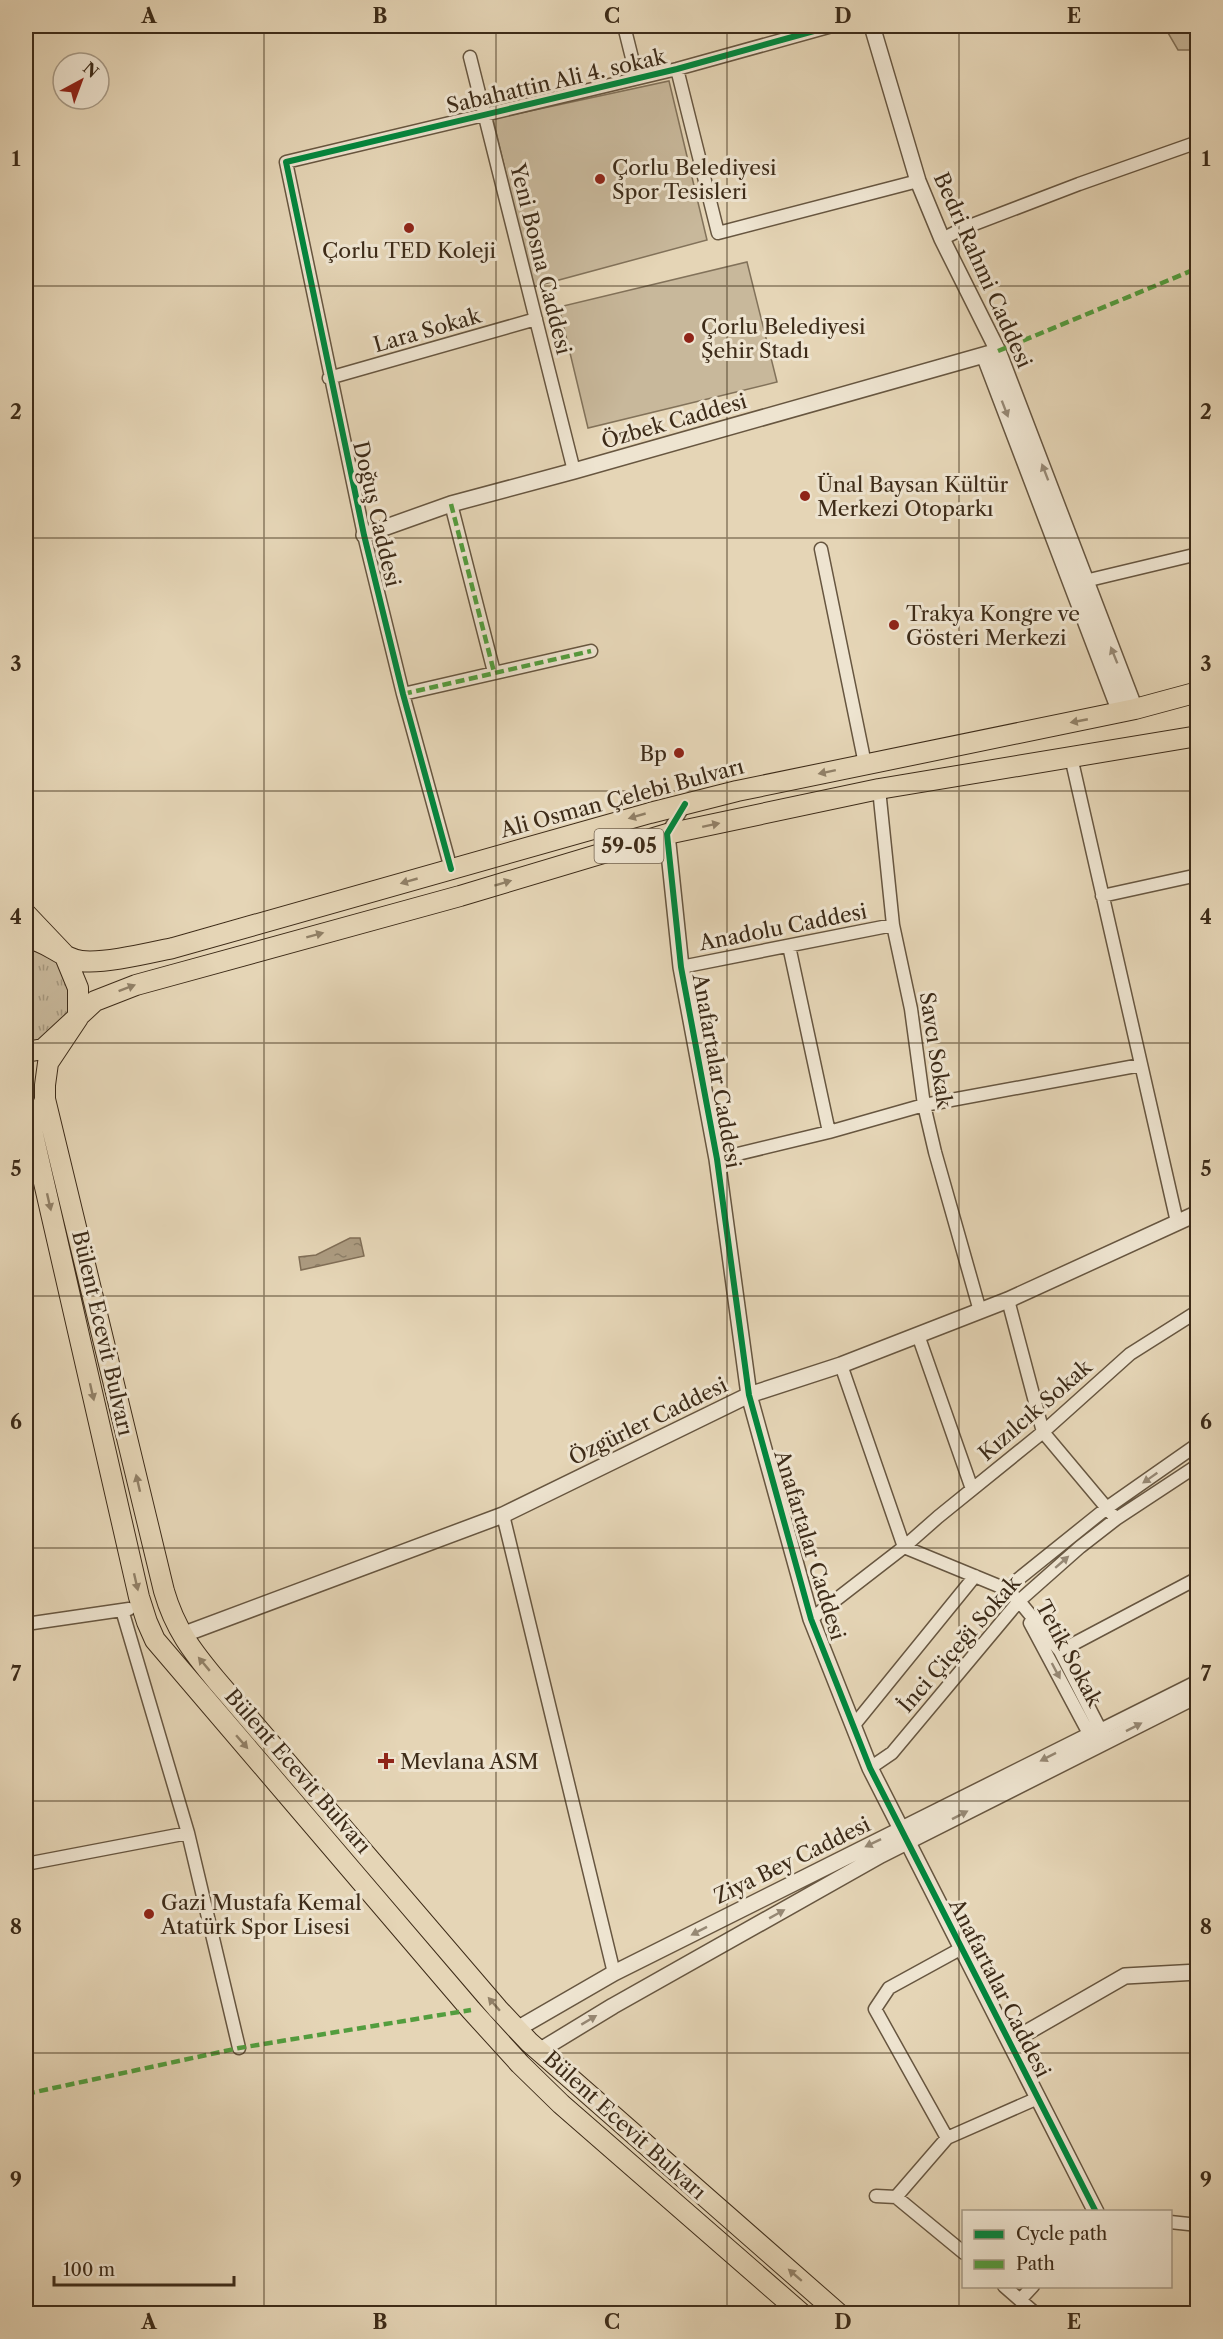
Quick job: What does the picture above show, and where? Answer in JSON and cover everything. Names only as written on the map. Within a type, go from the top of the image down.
[{"type":"main road","name":"Ali Osman Çelebi Bulvarı","points":[[26,938],[34,939],[80,961],[131,956],[173,948],[685,804],[865,764],[1128,711],[1197,692]]},
{"type":"main road","name":"59-05","points":[[26,1052],[43,1049],[95,1001],[136,985],[460,896],[667,834],[879,789],[1197,736]]},
{"type":"main road","points":[[26,914],[64,954],[78,988],[78,1018],[48,1063],[45,1099],[164,1591],[171,1616],[182,1635],[225,1690],[517,2030],[839,2313]]},
{"type":"main road","name":"Bülent Ecevit Bulvarı","points":[[26,1104],[142,1607],[155,1640],[471,2010],[520,2064],[561,2104],[802,2313]]},
{"type":"street","points":[[624,26],[637,78]]},
{"type":"street","name":"Sabahattin Ali 4. sokak","points":[[286,162],[677,69],[832,26]]},
{"type":"street","name":"Bedri Rahmi Caddesi","points":[[872,26],[918,181],[991,353],[1128,711]]},
{"type":"street","name":"Yeni Bosna Caddesi","points":[[470,57],[574,471]]},
{"type":"street","points":[[677,69],[718,233],[918,181]]},
{"type":"street","points":[[942,239],[964,228],[1079,183],[1197,142]]},
{"type":"street","name":"Doğuş Caddesi","points":[[286,162],[363,535],[403,694],[451,869]]},
{"type":"street","name":"Lara Sokak","points":[[330,378],[536,319]]},
{"type":"street","name":"Özbek Caddesi","points":[[363,535],[451,504],[991,353]]},
{"type":"street","name":"Bedri Rahmi Caddesi","points":[[1020,429],[1085,581],[1128,711]]},
{"type":"street","points":[[451,504],[494,672]]},
{"type":"street","points":[[821,549],[865,764]]},
{"type":"street","points":[[1085,581],[1197,554]]},
{"type":"street","points":[[403,694],[591,651]]},
{"type":"street","points":[[1071,757],[1177,1222]]},
{"type":"street","name":"Savcı Sokak","points":[[879,789],[893,925],[911,1009],[924,1105],[980,1311]]},
{"type":"street","points":[[667,834],[685,804]]},
{"type":"street","name":"Anafartalar Caddesi","points":[[667,834],[681,967],[717,1159],[748,1395],[812,1619],[870,1768],[1095,2210]]},
{"type":"street","points":[[1102,896],[1197,875]]},
{"type":"street","name":"Anadolu Caddesi","points":[[681,967],[893,925]]},
{"type":"street","points":[[789,946],[830,1132]]},
{"type":"street","points":[[717,1159],[830,1132],[924,1105],[1141,1065]]},
{"type":"street","points":[[1197,1213],[1197,1239]]},
{"type":"street","name":"Özgürler Caddesi","points":[[182,1635],[503,1515],[748,1395],[841,1365],[1008,1300],[1197,1213]]},
{"type":"street","points":[[1008,1300],[1043,1432],[1116,1519]]},
{"type":"street","name":"Kızılcık Sokak","points":[[812,1619],[904,1547],[1043,1432],[1130,1354],[1197,1311]]},
{"type":"street","points":[[918,1335],[972,1489]]},
{"type":"street","points":[[841,1365],[904,1547],[1006,1589],[1018,1601]]},
{"type":"street","name":"İnci Çiçeği Sokak","points":[[1006,1589],[1108,1507],[1197,1444]]},
{"type":"street","name":"İnci Çiçeği Sokak","points":[[870,1768],[892,1753],[1018,1601],[1116,1519],[1197,1465]]},
{"type":"street","points":[[503,1515],[614,1973]]},
{"type":"street","name":"İnci Çiçeği Sokak","points":[[854,1725],[975,1576]]},
{"type":"street","points":[[1059,1651],[1197,1578]]},
{"type":"street","name":"Tetik Sokak","points":[[1018,1601],[1059,1651],[1098,1738]]},
{"type":"street","name":"Tetik Sokak","points":[[1018,1601],[1098,1738]]},
{"type":"street","points":[[26,1624],[142,1607]]},
{"type":"street","points":[[122,1610],[188,1833],[239,2048]]},
{"type":"street","name":"Ziya Bey Caddesi","points":[[517,2030],[614,1973],[905,1836],[1098,1738],[1197,1681]]},
{"type":"street","name":"Ziya Bey Caddesi","points":[[1098,1738],[1197,1695]]},
{"type":"street","points":[[26,1864],[188,1833]]},
{"type":"street","name":"Ziya Bey Caddesi","points":[[539,2051],[905,1836]]},
{"type":"street","points":[[948,2138],[875,2009],[889,1988],[962,1948]]},
{"type":"street","points":[[1010,2042],[1125,1977],[1197,1972]]},
{"type":"street","points":[[896,2198],[948,2138],[1038,2098]]},
{"type":"street","points":[[876,2196],[896,2198],[962,2252]]},
{"type":"street","points":[[1172,2222],[1197,2225]]},
{"type":"street","points":[[1006,2288],[1035,2313]]},
{"type":"street","points":[[1020,2300],[1031,2288]]},
{"type":"green space","points":[[1164,26],[1197,26],[1197,50],[1178,50]]},
{"type":"green space","name":"Çorlu Belediyesi Spor Tesisleri","points":[[669,81],[707,240],[533,287],[493,119]]},
{"type":"green space","points":[[747,262],[777,382],[588,428],[559,307]]},
{"type":"green space","points":[[26,946],[54,957],[70,982],[69,1011],[53,1035],[26,1045]]},
{"type":"water","points":[[350,1238],[360,1238],[364,1256],[301,1270],[299,1257],[316,1255]]},
{"type":"marked path","points":[[998,351],[1198,268]]},
{"type":"marked path","points":[[451,504],[494,672]]},
{"type":"marked path","points":[[403,694],[591,651]]},
{"type":"marked path","points":[[26,2094],[239,2048],[471,2010]]},
{"type":"cycle path","points":[[451,869],[403,694],[364,535],[286,162],[677,69],[832,26]]},
{"type":"cycle path","points":[[685,804],[667,834],[681,967],[717,1159],[749,1395],[811,1619],[870,1768],[1095,2210]]},
{"type":"place","name":"Çorlu Belediyesi Spor Tesisleri","points":[[600,179]]},
{"type":"place","name":"Çorlu TED Koleji","points":[[409,228]]},
{"type":"place","name":"Çorlu Belediyesi Şehir Stadı","points":[[689,338]]},
{"type":"place","name":"Ünal Baysan Kültür Merkezi Otoparkı","points":[[805,496]]},
{"type":"place","name":"Trakya Kongre ve Gösteri Merkezi","points":[[894,625]]},
{"type":"place","name":"Bp","points":[[679,753]]},
{"type":"place","name":"Mevlana ASM","points":[[386,1761]]},
{"type":"place","name":"Gazi Mustafa Kemal Atatürk Spor Lisesi","points":[[149,1914]]}]
